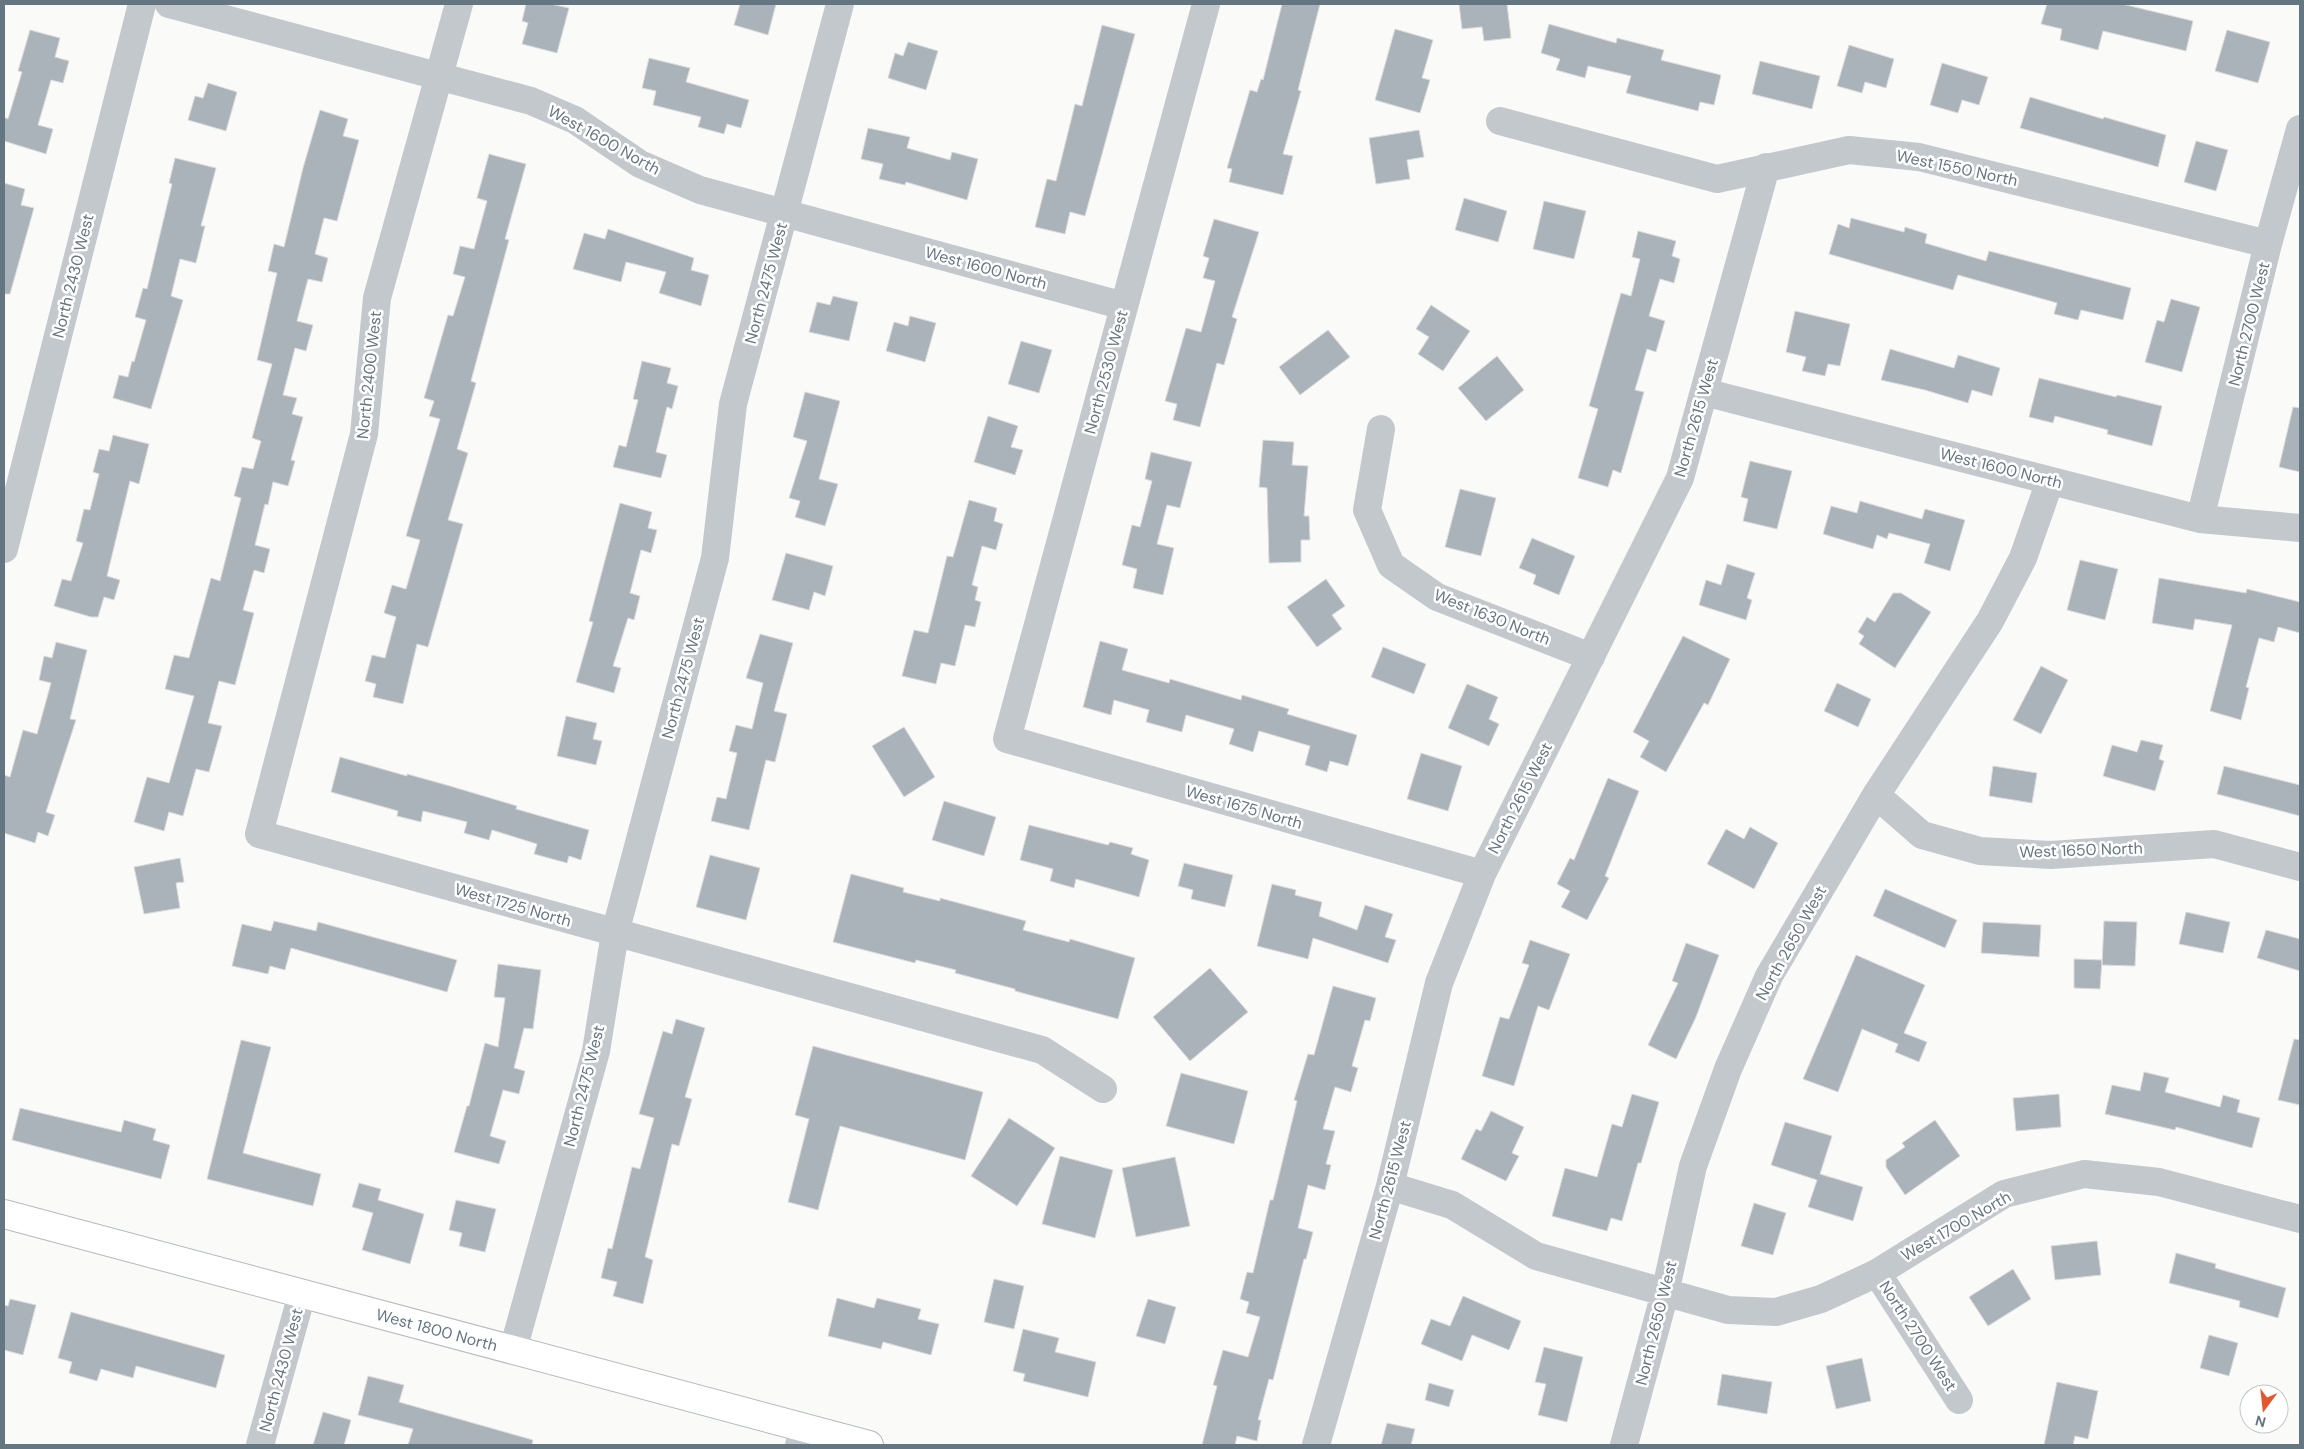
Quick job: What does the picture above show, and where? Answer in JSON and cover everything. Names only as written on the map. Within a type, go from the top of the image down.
[{"type":"main road","name":"West 1800 North","points":[[4,1214],[514,1350],[802,1437],[869,1445]]},
{"type":"street","name":"North 2430 West","points":[[5,536],[142,4]]},
{"type":"street","name":"West 1600 North","points":[[169,4],[531,101],[574,120],[640,164],[700,190],[1124,306]]},
{"type":"street","name":"North 2400 West","points":[[260,834],[364,434],[377,298],[459,4]]},
{"type":"street","name":"North 2475 West","points":[[514,1350],[596,1051],[615,933],[715,558],[733,404],[840,4]]},
{"type":"street","name":"North 2530 West","points":[[1007,739],[1206,4]]},
{"type":"street","name":"West 1550 North","points":[[1500,121],[1717,179],[1849,150],[1919,156],[2268,244]]},
{"type":"street","name":"North 2700 West","points":[[2200,520],[2268,244],[2300,129]]},
{"type":"street","name":"North 2615 West","points":[[1316,1445],[1390,1186],[1439,983],[1482,874],[1680,478],[1766,167]]},
{"type":"street","name":"West 1600 North","points":[[1704,392],[2200,520],[2300,528]]},
{"type":"street","name":"West 1630 North","points":[[1381,429],[1367,510],[1391,565],[1437,597],[1591,657]]},
{"type":"street","name":"North 2650 West","points":[[1624,1445],[1665,1293],[1693,1166],[1728,1069],[1769,976],[1876,795],[1990,621],[2023,558],[2050,481]]},
{"type":"street","name":"West 1675 North","points":[[1007,739],[1482,874]]},
{"type":"street","name":"West 1650 North","points":[[1876,795],[1922,836],[1980,851],[2051,855],[2214,844],[2300,867]]},
{"type":"street","name":"West 1725 North","points":[[260,834],[1042,1050],[1103,1089]]},
{"type":"street","name":"West 1700 North","points":[[1390,1186],[1452,1205],[1536,1256],[1728,1310],[1776,1312],[1821,1299],[1877,1273],[2004,1194],[2084,1174],[2159,1182],[2300,1219]]},
{"type":"street","name":"North 2700 West","points":[[1877,1273],[1959,1400]]},
{"type":"street","name":"North 2430 West","points":[[260,1445],[302,1294]]},
{"type":"building","points":[[526,4],[550,4],[569,8],[557,53],[522,44],[528,23],[522,21]]},
{"type":"building","points":[[740,4],[776,4],[768,35],[734,25]]},
{"type":"building","points":[[1282,4],[1320,4],[1298,90],[1301,91],[1283,154],[1293,156],[1283,195],[1229,182],[1232,169],[1227,168],[1250,90],[1257,92],[1261,79],[1263,80]]},
{"type":"building","points":[[1459,4],[1507,4],[1511,38],[1484,41],[1482,27],[1462,29]]},
{"type":"building","points":[[2047,4],[2122,4],[2193,21],[2186,51],[2103,31],[2098,50],[2060,40],[2062,29],[2041,24]]},
{"type":"building","points":[[1549,24],[1616,43],[1617,38],[1664,50],[1661,60],[1721,75],[1714,105],[1700,102],[1698,111],[1626,93],[1631,76],[1588,66],[1585,78],[1556,70],[1560,59],[1541,53]]},
{"type":"building","points":[[1102,25],[1135,34],[1085,216],[1070,212],[1065,234],[1035,227],[1047,179],[1056,181],[1075,104],[1082,106]]},
{"type":"building","points":[[1395,29],[1433,40],[1422,78],[1430,80],[1420,113],[1375,100]]},
{"type":"building","points":[[30,30],[60,38],[55,57],[69,61],[63,83],[51,80],[38,125],[53,129],[46,154],[4,141],[4,117],[8,119],[22,72],[18,71]]},
{"type":"building","points":[[2227,30],[2270,42],[2258,83],[2215,71]]},
{"type":"building","points":[[908,42],[938,51],[926,90],[888,78],[895,53],[903,56]]},
{"type":"building","points":[[1849,45],[1894,59],[1886,88],[1865,82],[1862,93],[1837,86]]},
{"type":"building","points":[[649,58],[690,68],[686,82],[749,100],[741,128],[727,124],[724,134],[698,127],[701,117],[653,105],[656,91],[642,88]]},
{"type":"building","points":[[1760,61],[1820,76],[1812,109],[1752,94]]},
{"type":"building","points":[[1942,63],[1988,77],[1979,105],[1962,100],[1958,113],[1930,105]]},
{"type":"building","points":[[208,83],[237,92],[226,131],[188,120],[195,96],[203,98]]},
{"type":"building","points":[[2030,97],[2103,119],[2104,117],[2166,135],[2158,167],[2020,128]]},
{"type":"building","points":[[320,110],[348,119],[343,136],[359,140],[337,221],[324,218],[315,254],[328,258],[322,282],[308,279],[297,321],[313,325],[306,351],[295,348],[283,395],[297,398],[292,414],[303,417],[291,460],[295,461],[288,486],[273,482],[268,505],[265,504],[255,545],[270,549],[264,573],[254,570],[243,610],[254,613],[235,685],[219,681],[208,723],[222,726],[209,772],[196,769],[183,816],[169,812],[164,831],[134,822],[147,777],[169,783],[194,696],[165,689],[174,655],[189,658],[211,578],[220,581],[241,498],[234,496],[242,467],[253,469],[261,441],[252,438],[272,364],[257,360],[277,273],[268,271],[274,244],[284,247],[303,168]]},
{"type":"building","points":[[868,128],[910,137],[907,148],[950,160],[952,152],[978,159],[967,200],[906,182],[905,185],[879,179],[883,164],[861,159]]},
{"type":"building","points":[[1419,130],[1424,157],[1407,160],[1410,179],[1376,184],[1369,138]]},
{"type":"building","points":[[2196,141],[2228,150],[2216,191],[2184,182]]},
{"type":"building","points":[[489,154],[526,164],[505,239],[509,240],[471,381],[476,383],[457,449],[468,453],[448,520],[463,524],[428,647],[417,644],[403,704],[373,697],[376,684],[365,681],[372,655],[385,658],[396,617],[384,613],[392,585],[406,589],[420,540],[406,536],[440,419],[429,416],[434,401],[424,398],[448,315],[453,316],[465,277],[453,274],[460,246],[474,249],[487,201],[477,198]]},
{"type":"building","points":[[175,158],[216,168],[201,226],[205,226],[196,263],[180,259],[171,296],[183,300],[151,409],[113,398],[119,375],[128,377],[146,320],[135,317],[143,288],[147,289],[172,184],[169,183]]},
{"type":"building","points":[[4,183],[25,189],[21,205],[34,208],[10,294],[4,294]]},
{"type":"building","points":[[1464,198],[1507,211],[1498,242],[1455,230]]},
{"type":"building","points":[[1544,201],[1586,211],[1574,259],[1533,249]]},
{"type":"building","points":[[1851,218],[1904,232],[1905,227],[1927,234],[1925,243],[1986,261],[1989,251],[2131,288],[2123,320],[2081,310],[2078,320],[2054,314],[2057,303],[1958,275],[1953,290],[1829,254],[1838,224],[1849,228]]},
{"type":"building","points":[[1214,219],[1259,232],[1232,317],[1237,319],[1224,365],[1217,363],[1200,427],[1173,420],[1177,404],[1165,401],[1186,328],[1201,332],[1215,281],[1203,278],[1209,258],[1203,256]]},
{"type":"building","points":[[608,229],[694,258],[691,270],[709,275],[701,306],[659,293],[666,272],[626,262],[621,282],[573,269],[584,233],[605,239]]},
{"type":"building","points":[[1638,231],[1676,241],[1672,256],[1680,259],[1674,283],[1660,279],[1649,316],[1665,321],[1656,352],[1647,349],[1635,390],[1644,392],[1621,473],[1613,470],[1608,487],[1578,478],[1598,409],[1589,406],[1621,293],[1631,296],[1640,259],[1632,257]]},
{"type":"building","points":[[833,296],[858,302],[849,341],[809,332],[817,302],[830,305]]},
{"type":"building","points":[[2171,299],[2200,307],[2182,372],[2145,362],[2157,320],[2164,322]]},
{"type":"building","points":[[1431,305],[1470,331],[1443,371],[1418,354],[1429,337],[1416,329]]},
{"type":"building","points":[[1795,311],[1850,324],[1840,366],[1828,364],[1825,376],[1802,371],[1806,357],[1786,352]]},
{"type":"building","points":[[910,316],[936,323],[925,362],[886,351],[894,322],[908,326]]},
{"type":"building","points":[[1328,330],[1350,357],[1300,395],[1279,367]]},
{"type":"building","points":[[1021,341],[1052,350],[1039,393],[1008,384]]},
{"type":"building","points":[[1890,349],[1954,368],[1958,355],[2000,368],[1992,396],[1972,390],[1968,403],[1925,390],[1881,380]]},
{"type":"building","points":[[1497,356],[1524,390],[1486,421],[1458,388]]},
{"type":"building","points":[[642,361],[671,368],[667,383],[678,386],[672,409],[667,407],[656,452],[667,455],[661,478],[613,467],[619,445],[626,447],[638,400],[633,399]]},
{"type":"building","points":[[2039,378],[2162,406],[2152,446],[2107,434],[2108,430],[2055,416],[2053,423],[2029,417]]},
{"type":"building","points":[[805,392],[840,401],[819,479],[838,484],[825,526],[795,517],[800,501],[789,498],[807,441],[793,437]]},
{"type":"building","points":[[2293,407],[2300,408],[2300,472],[2279,467]]},
{"type":"building","points":[[988,416],[1018,426],[1011,447],[1023,450],[1015,475],[974,462]]},
{"type":"building","points":[[113,435],[149,444],[139,484],[130,481],[107,576],[120,580],[114,600],[104,597],[98,617],[91,617],[54,606],[62,579],[71,581],[83,543],[76,541],[84,509],[90,510],[99,474],[93,472],[99,449],[109,451]]},
{"type":"building","points":[[1263,440],[1294,442],[1292,465],[1308,466],[1304,516],[1309,516],[1310,540],[1301,540],[1301,562],[1269,563],[1267,488],[1259,487]]},
{"type":"building","points":[[1151,452],[1192,462],[1180,508],[1167,505],[1157,544],[1174,548],[1163,595],[1133,588],[1137,569],[1122,565],[1132,525],[1140,527],[1152,481],[1145,479]]},
{"type":"building","points":[[1750,461],[1792,471],[1777,529],[1743,521],[1748,499],[1741,497]]},
{"type":"building","points":[[1460,489],[1496,498],[1481,556],[1445,547]]},
{"type":"building","points":[[969,500],[997,508],[994,521],[1003,524],[996,550],[982,546],[972,585],[978,587],[975,600],[981,602],[975,627],[965,625],[955,666],[941,663],[936,684],[902,676],[914,630],[928,633],[947,556],[953,557]]},
{"type":"building","points":[[1860,501],[1922,519],[1925,509],[1965,520],[1950,571],[1924,563],[1930,544],[1889,533],[1887,539],[1877,535],[1873,549],[1823,534],[1831,506],[1857,513]]},
{"type":"building","points":[[620,503],[652,512],[648,528],[657,530],[651,553],[641,550],[630,593],[640,596],[634,620],[628,618],[613,666],[621,668],[614,693],[576,682],[593,622],[589,621]]},
{"type":"building","points":[[1532,538],[1575,556],[1559,595],[1533,584],[1536,575],[1519,568]]},
{"type":"building","points":[[786,553],[833,566],[825,596],[814,592],[809,610],[772,600]]},
{"type":"building","points":[[2080,560],[2118,569],[2105,620],[2067,610]]},
{"type":"building","points":[[1727,564],[1755,573],[1747,598],[1752,600],[1746,620],[1699,605],[1706,580],[1721,585]]},
{"type":"building","points":[[2159,578],[2246,593],[2247,589],[2300,602],[2300,633],[2278,627],[2274,642],[2259,638],[2246,687],[2249,688],[2241,720],[2210,711],[2232,625],[2195,619],[2193,630],[2152,623]]},
{"type":"building","points":[[1326,579],[1345,606],[1332,615],[1342,629],[1317,647],[1287,607]]},
{"type":"building","points":[[1893,593],[1901,593],[1931,612],[1895,668],[1859,644],[1864,636],[1858,632],[1867,617],[1875,622]]},
{"type":"building","points":[[760,634],[793,643],[774,711],[787,714],[775,762],[766,760],[749,830],[711,821],[717,797],[726,799],[737,753],[729,751],[736,725],[752,729],[763,683],[746,678]]},
{"type":"building","points":[[1683,636],[1730,659],[1708,705],[1704,703],[1666,772],[1640,757],[1649,741],[1633,732]]},
{"type":"building","points":[[1100,641],[1128,649],[1122,670],[1169,683],[1170,679],[1241,700],[1242,695],[1289,709],[1287,714],[1357,735],[1348,766],[1330,761],[1327,772],[1305,765],[1310,746],[1259,731],[1253,752],[1229,744],[1234,729],[1186,715],[1182,732],[1146,722],[1149,710],[1114,700],[1111,715],[1083,707]]},
{"type":"building","points":[[56,642],[87,650],[70,719],[76,720],[46,812],[55,815],[48,836],[38,832],[35,843],[4,833],[4,775],[10,777],[23,730],[37,734],[51,683],[39,680],[44,656],[52,658]]},
{"type":"building","points":[[1383,647],[1426,664],[1414,694],[1371,677]]},
{"type":"building","points":[[2041,666],[2068,680],[2041,734],[2013,720]]},
{"type":"building","points":[[1837,683],[1871,699],[1858,727],[1824,711]]},
{"type":"building","points":[[1467,684],[1498,697],[1489,719],[1499,724],[1489,746],[1448,728]]},
{"type":"building","points":[[566,716],[597,723],[593,739],[602,741],[596,765],[557,756]]},
{"type":"building","points":[[904,727],[935,777],[904,797],[872,746]]},
{"type":"building","points":[[2141,740],[2163,745],[2159,759],[2164,761],[2155,791],[2103,776],[2112,745],[2137,752]]},
{"type":"building","points":[[1421,753],[1462,766],[1448,811],[1407,799]]},
{"type":"building","points":[[340,757],[450,786],[517,806],[516,809],[589,830],[581,860],[569,856],[567,863],[534,854],[537,844],[492,830],[489,840],[464,833],[467,822],[423,811],[421,822],[397,816],[398,811],[331,792]]},
{"type":"building","points":[[1993,766],[2037,773],[2032,803],[1989,796]]},
{"type":"building","points":[[2224,766],[2300,785],[2300,816],[2217,794]]},
{"type":"building","points":[[1608,778],[1639,791],[1605,876],[1609,878],[1587,920],[1561,907],[1570,891],[1557,884],[1570,858],[1574,860]]},
{"type":"building","points":[[944,801],[996,817],[984,856],[932,840]]},
{"type":"building","points":[[1029,825],[1108,845],[1110,842],[1133,848],[1131,854],[1149,860],[1139,897],[1076,879],[1074,888],[1050,881],[1053,869],[1020,860]]},
{"type":"building","points":[[1750,827],[1778,843],[1754,889],[1707,864],[1726,829],[1744,839]]},
{"type":"building","points":[[710,855],[760,868],[746,920],[696,907]]},
{"type":"building","points":[[180,858],[184,882],[176,883],[180,908],[144,914],[134,867]]},
{"type":"building","points":[[1184,863],[1233,875],[1225,907],[1191,899],[1193,890],[1178,886]]},
{"type":"building","points":[[851,874],[904,888],[903,892],[940,901],[940,898],[1026,921],[1023,930],[1069,942],[1070,939],[1135,958],[1118,1019],[955,973],[956,970],[916,960],[915,963],[833,942]]},
{"type":"building","points":[[1272,884],[1296,890],[1295,895],[1322,902],[1319,916],[1357,930],[1365,905],[1393,914],[1385,937],[1396,940],[1388,963],[1313,938],[1308,959],[1257,946]]},
{"type":"building","points":[[1885,889],[1957,920],[1945,948],[1873,916]]},
{"type":"building","points":[[2186,912],[2230,922],[2223,953],[2179,944]]},
{"type":"building","points":[[274,921],[316,931],[318,922],[457,960],[447,992],[291,948],[285,970],[270,966],[268,974],[232,966],[242,924],[271,931]]},
{"type":"building","points":[[2104,921],[2137,922],[2135,966],[2102,965]]},
{"type":"building","points":[[1983,922],[2041,925],[2039,957],[1981,953]]},
{"type":"building","points":[[2266,930],[2300,939],[2300,971],[2257,958]]},
{"type":"building","points":[[1530,940],[1570,954],[1549,1010],[1538,1006],[1514,1086],[1482,1076],[1500,1017],[1509,1019],[1529,965],[1522,963]]},
{"type":"building","points":[[1686,943],[1719,955],[1696,1017],[1676,1059],[1648,1045],[1678,983],[1672,981]]},
{"type":"building","points":[[1856,955],[1925,985],[1904,1033],[1927,1042],[1919,1062],[1895,1052],[1898,1044],[1862,1029],[1838,1092],[1803,1079]]},
{"type":"building","points":[[2074,959],[2102,960],[2100,989],[2074,988]]},
{"type":"building","points":[[498,964],[541,970],[533,1029],[524,1028],[514,1068],[525,1071],[519,1094],[503,1090],[490,1136],[506,1141],[499,1164],[454,1152],[467,1106],[469,1106],[485,1043],[498,1047],[505,998],[494,997]]},
{"type":"building","points":[[1210,968],[1248,1012],[1190,1061],[1153,1017]]},
{"type":"building","points":[[1333,986],[1376,998],[1370,1021],[1365,1020],[1352,1066],[1358,1068],[1351,1092],[1335,1087],[1323,1129],[1335,1131],[1326,1164],[1331,1165],[1325,1190],[1308,1185],[1298,1228],[1313,1232],[1306,1259],[1304,1259],[1273,1380],[1269,1379],[1258,1420],[1261,1420],[1257,1441],[1237,1436],[1235,1445],[1202,1445],[1217,1386],[1213,1385],[1223,1350],[1248,1357],[1260,1317],[1246,1313],[1249,1302],[1240,1299],[1247,1272],[1253,1273],[1270,1200],[1273,1200],[1297,1101],[1294,1100],[1308,1054],[1314,1055]]},
{"type":"building","points":[[676,1019],[705,1028],[685,1097],[692,1099],[679,1146],[672,1144],[645,1257],[653,1260],[643,1304],[613,1296],[617,1282],[601,1278],[608,1248],[612,1249],[632,1167],[640,1169],[654,1118],[639,1114],[656,1055],[663,1031],[672,1034]]},
{"type":"building","points":[[2294,1039],[2300,1040],[2300,1105],[2278,1100]]},
{"type":"building","points":[[241,1040],[271,1047],[243,1153],[321,1174],[313,1206],[207,1179]]},
{"type":"building","points":[[813,1046],[983,1092],[965,1160],[840,1126],[818,1210],[788,1202],[809,1119],[795,1115]]},
{"type":"building","points":[[2144,1072],[2169,1078],[2165,1092],[2220,1107],[2223,1095],[2240,1100],[2237,1112],[2260,1118],[2252,1148],[2176,1127],[2175,1130],[2105,1114],[2112,1085],[2140,1091]]},
{"type":"building","points":[[1181,1073],[1248,1091],[1234,1144],[1166,1126]]},
{"type":"building","points":[[1632,1094],[1659,1102],[1641,1163],[1638,1163],[1622,1221],[1611,1218],[1607,1231],[1552,1216],[1565,1168],[1597,1177],[1612,1124],[1622,1127]]},
{"type":"building","points":[[2059,1094],[2061,1127],[2016,1131],[2013,1098]]},
{"type":"building","points":[[20,1108],[121,1132],[124,1120],[156,1129],[153,1140],[170,1145],[161,1179],[12,1140]]},
{"type":"building","points":[[1491,1111],[1524,1127],[1512,1153],[1519,1156],[1506,1181],[1461,1159],[1476,1129],[1481,1131]]},
{"type":"building","points":[[1009,1118],[1055,1148],[1017,1206],[971,1176]]},
{"type":"building","points":[[1935,1120],[1960,1156],[1905,1195],[1886,1167],[1886,1160],[1905,1147],[1902,1143]]},
{"type":"building","points":[[1785,1122],[1832,1136],[1820,1174],[1863,1187],[1853,1221],[1808,1207],[1817,1180],[1771,1165]]},
{"type":"building","points":[[1060,1156],[1113,1170],[1095,1238],[1042,1224]]},
{"type":"building","points":[[1175,1157],[1190,1226],[1136,1237],[1122,1168]]},
{"type":"building","points":[[359,1183],[381,1189],[378,1200],[424,1214],[410,1264],[362,1250],[373,1213],[352,1207]]},
{"type":"building","points":[[456,1200],[496,1209],[485,1252],[459,1246],[462,1233],[449,1230]]},
{"type":"building","points":[[1754,1203],[1786,1213],[1773,1255],[1741,1246]]},
{"type":"building","points":[[2097,1241],[2101,1275],[2055,1280],[2051,1246]]},
{"type":"building","points":[[2176,1253],[2216,1264],[2215,1268],[2286,1288],[2278,1318],[2239,1307],[2240,1301],[2169,1283]]},
{"type":"building","points":[[2013,1269],[2031,1299],[1988,1326],[1969,1297]]},
{"type":"building","points":[[994,1279],[1024,1286],[1014,1329],[984,1322]]},
{"type":"building","points":[[1463,1296],[1521,1321],[1509,1350],[1472,1335],[1462,1361],[1421,1344],[1431,1319],[1450,1326]]},
{"type":"building","points":[[837,1298],[874,1308],[877,1298],[921,1309],[918,1319],[939,1324],[931,1355],[883,1342],[881,1349],[828,1336]]},
{"type":"building","points":[[10,1299],[36,1305],[23,1355],[4,1350],[4,1305],[8,1306]]},
{"type":"building","points":[[1148,1299],[1176,1307],[1165,1344],[1136,1336]]},
{"type":"building","points":[[71,1312],[225,1355],[216,1388],[136,1366],[133,1378],[101,1369],[97,1381],[69,1373],[72,1362],[58,1358]]},
{"type":"building","points":[[1023,1329],[1059,1338],[1055,1352],[1096,1362],[1088,1397],[1023,1381],[1025,1374],[1013,1371]]},
{"type":"building","points":[[2209,1335],[2238,1343],[2229,1376],[2200,1368]]},
{"type":"building","points":[[1544,1347],[1583,1357],[1567,1422],[1538,1415],[1546,1384],[1535,1382]]},
{"type":"building","points":[[1862,1358],[1871,1401],[1836,1409],[1826,1366]]},
{"type":"building","points":[[1722,1374],[1772,1382],[1767,1414],[1717,1405]]},
{"type":"building","points":[[368,1376],[404,1385],[399,1402],[533,1440],[532,1445],[408,1445],[413,1429],[358,1415]]},
{"type":"building","points":[[2057,1382],[2098,1391],[2088,1439],[2075,1436],[2073,1445],[2044,1445]]},
{"type":"building","points":[[1429,1383],[1454,1390],[1449,1407],[1425,1400]]},
{"type":"building","points":[[323,1412],[351,1420],[344,1445],[313,1445]]},
{"type":"building","points":[[1387,1423],[1415,1429],[1411,1445],[1381,1445]]}]
